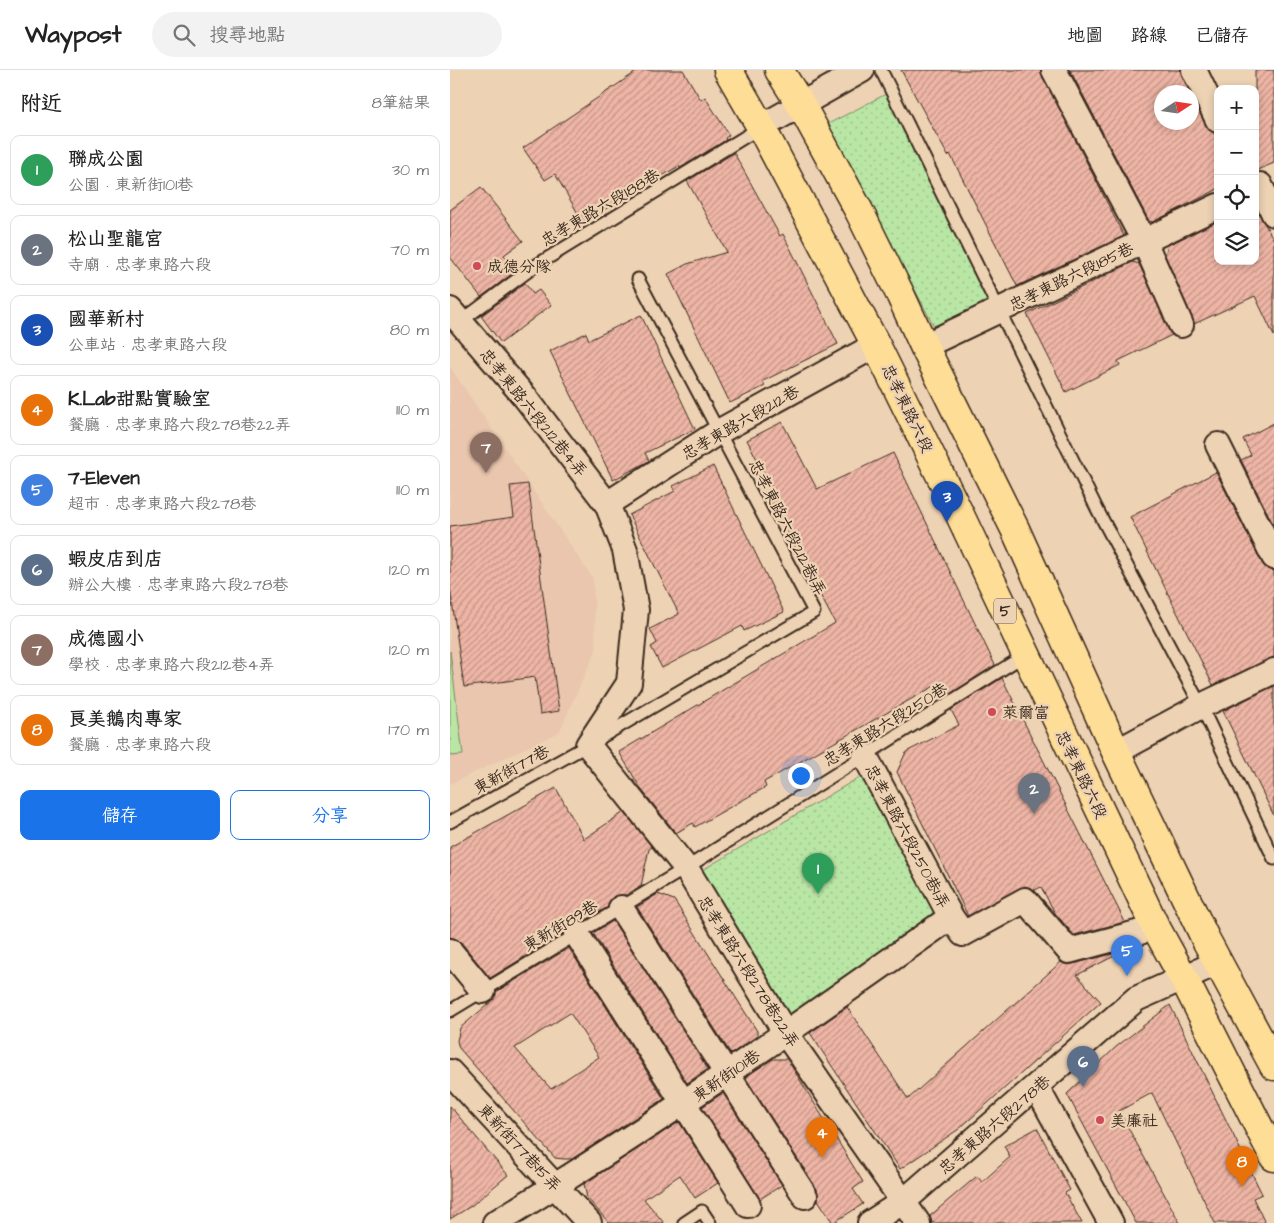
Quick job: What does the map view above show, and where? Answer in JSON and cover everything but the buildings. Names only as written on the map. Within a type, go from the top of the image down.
[{"type":"main road","name":"忠孝東路六段","points":[[728,70],[762,127],[876,345],[960,513],[1025,655],[1154,924],[1274,1156]]},
{"type":"main road","points":[[779,70],[801,105],[859,211],[1023,546],[1116,752],[1219,962],[1274,1066]]},
{"type":"street","points":[[762,127],[862,70]]},
{"type":"street","points":[[1054,70],[1144,241],[1181,325]]},
{"type":"street","points":[[1194,70],[1214,112]]},
{"type":"street","points":[[1263,184],[1274,214]]},
{"type":"street","name":"忠孝東路六段185巷","points":[[924,346],[1214,208]]},
{"type":"street","name":"忠孝東路六段212巷4弄","points":[[455,316],[525,397],[607,504],[625,550],[636,610],[629,683],[588,745]]},
{"type":"street","name":"忠孝東路六段212巷","points":[[607,504],[720,431],[876,345]]},
{"type":"street","points":[[1218,445],[1274,557]]},
{"type":"street","points":[[1116,752],[1201,706],[1274,671]]},
{"type":"street","name":"忠孝東路六段278巷22弄","points":[[588,745],[686,868],[786,1034],[918,1223]]},
{"type":"street","name":"忠孝東路六段250巷1弄","points":[[865,756],[951,917],[963,934],[1025,900],[1068,951],[1140,932],[1154,924]]},
{"type":"street","points":[[621,908],[805,1196]]},
{"type":"street","name":"東新街101巷","points":[[495,1223],[686,1103],[951,917]]},
{"type":"street","points":[[576,933],[686,1103],[748,1205]]},
{"type":"street","points":[[450,951],[483,991]]},
{"type":"street","name":"忠孝東路六段278巷","points":[[870,1223],[904,1201],[1037,1088],[1136,999],[1219,962]]},
{"type":"street","name":"東新街77巷15弄","points":[[450,1072],[557,1185],[589,1223]]},
{"type":"street","points":[[1037,1088],[1111,1223]]},
{"type":"lane","points":[[881,70],[1097,508],[1201,706],[1274,859]]},
{"type":"lane","name":"忠孝東路六段188巷","points":[[455,316],[762,127]]},
{"type":"lane","name":"忠孝東路六段212巷1弄","points":[[588,745],[814,612],[638,279]]},
{"type":"lane","name":"忠孝東路六段250巷","points":[[686,868],[1025,655]]},
{"type":"lane","name":"東新街77巷","points":[[450,822],[588,745]]},
{"type":"lane","name":"東新街89巷","points":[[450,1011],[686,868]]},
{"type":"lane","points":[[684,1223],[702,1211],[710,1223]]},
{"type":"shaded area","points":[[450,367],[593,579],[596,650],[559,732],[450,784]]},
{"type":"green space","points":[[886,94],[995,301],[936,330],[828,124]]},
{"type":"green space","points":[[450,651],[463,755],[450,756]]},
{"type":"green space","points":[[865,774],[939,914],[787,1016],[694,875]]},
{"type":"place","name":"成德分隊","points":[[477,266]]},
{"type":"place","name":"成德國小","points":[[486,473]]},
{"type":"place","name":"國華新村","points":[[947,522]]},
{"type":"place","name":"萊爾富","points":[[992,712]]},
{"type":"place","name":"松山聖龍宮","points":[[1034,814]]},
{"type":"place","name":"聯成公園","points":[[818,894]]},
{"type":"place","name":"7-Eleven","points":[[1127,976]]},
{"type":"place","name":"蝦皮店到店","points":[[1083,1087]]},
{"type":"place","name":"美廉社","points":[[1100,1120]]},
{"type":"place","name":"K.Lab甜點實驗室","points":[[822,1158]]},
{"type":"place","name":"良美鵝肉專家","points":[[1242,1187]]}]
